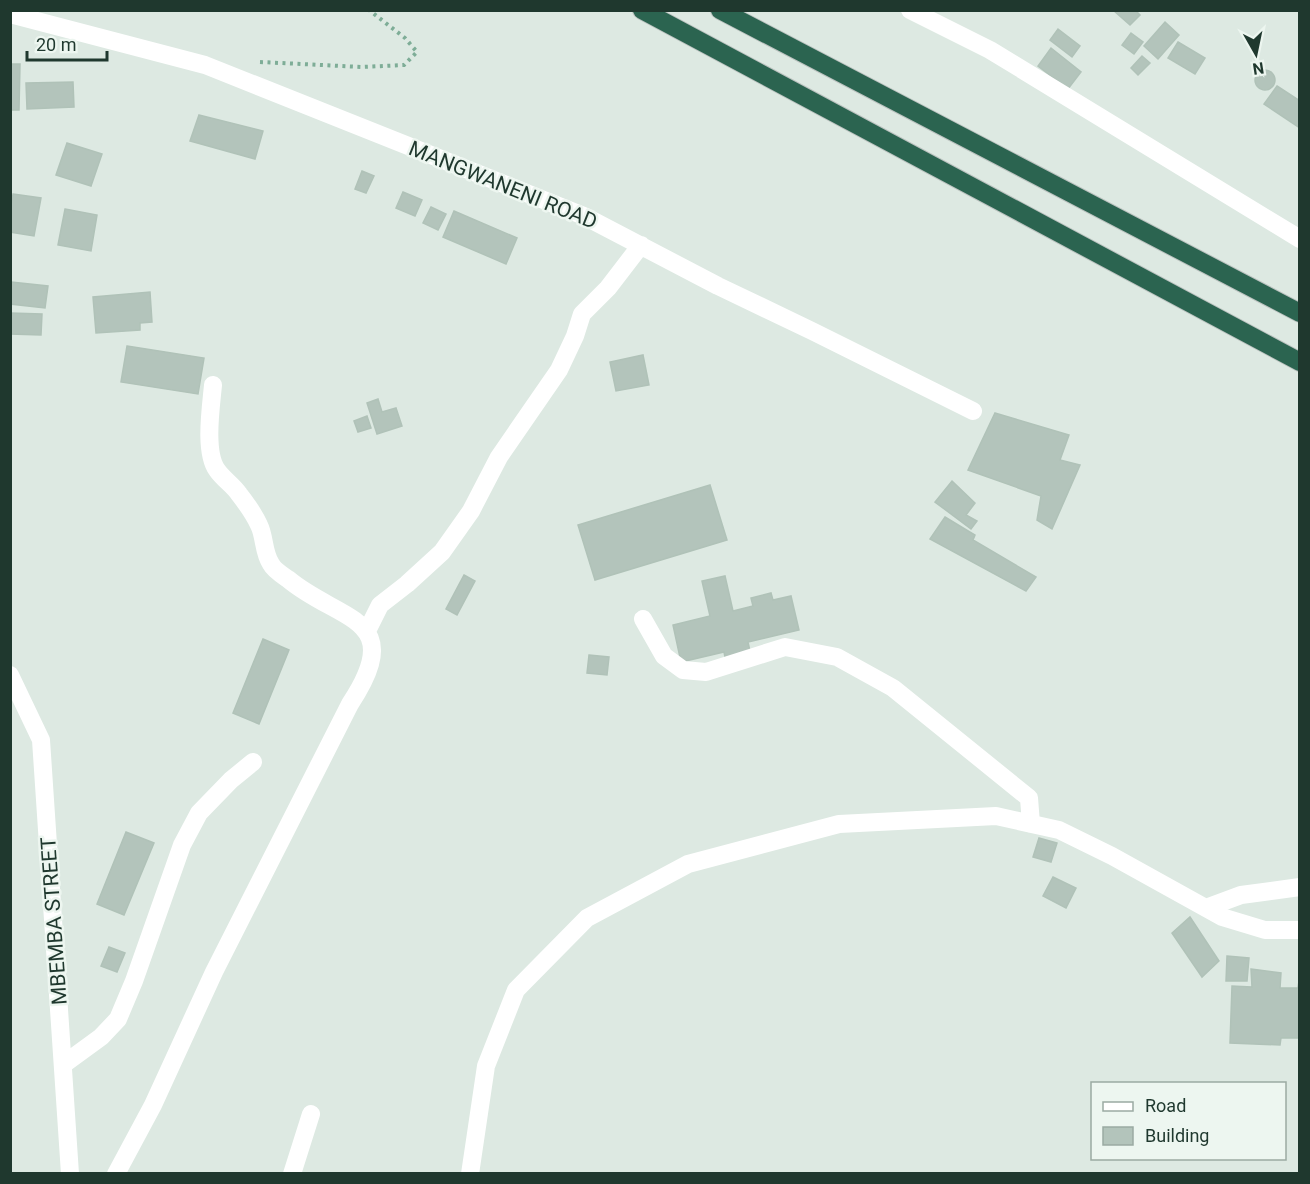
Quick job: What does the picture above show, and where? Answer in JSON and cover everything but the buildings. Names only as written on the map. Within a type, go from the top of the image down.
[{"type":"highway","points":[[642,10],[1299,362]]},
{"type":"highway","points":[[720,10],[1299,313]]},
{"type":"street","points":[[910,10],[990,50],[1299,239]]},
{"type":"street","name":"MANGWANENI ROAD","points":[[10,14],[205,65],[585,216],[718,286],[812,330],[973,411]]},
{"type":"street","points":[[367,632],[380,605],[442,552],[471,511],[499,457],[559,370],[575,336],[582,314],[608,288],[641,245]]},
{"type":"street","points":[[116,1173],[153,1105],[224,952],[350,704],[367,678],[372,647],[367,632],[354,619],[294,584],[271,565],[264,547],[261,527],[240,494],[216,469],[209,440],[213,385]]},
{"type":"street","points":[[643,619],[664,656],[683,670],[706,672],[785,647],[837,657],[893,688],[1029,798],[1031,824]]},
{"type":"street","name":"MBEMBA STREET","points":[[10,675],[41,740],[70,1173]]},
{"type":"street","points":[[64,1064],[101,1037],[118,1019],[134,981],[182,846],[199,813],[231,780],[253,762]]},
{"type":"street","points":[[470,1173],[486,1066],[516,990],[586,918],[687,864],[839,824],[996,816],[1059,830],[1112,856],[1222,917],[1265,930],[1299,930]]},
{"type":"street","points":[[1206,908],[1241,895],[1299,887]]},
{"type":"street","points":[[292,1173],[311,1114]]},
{"type":"path","points":[[249,61],[362,67],[404,65],[417,52],[405,38],[369,10]]}]
